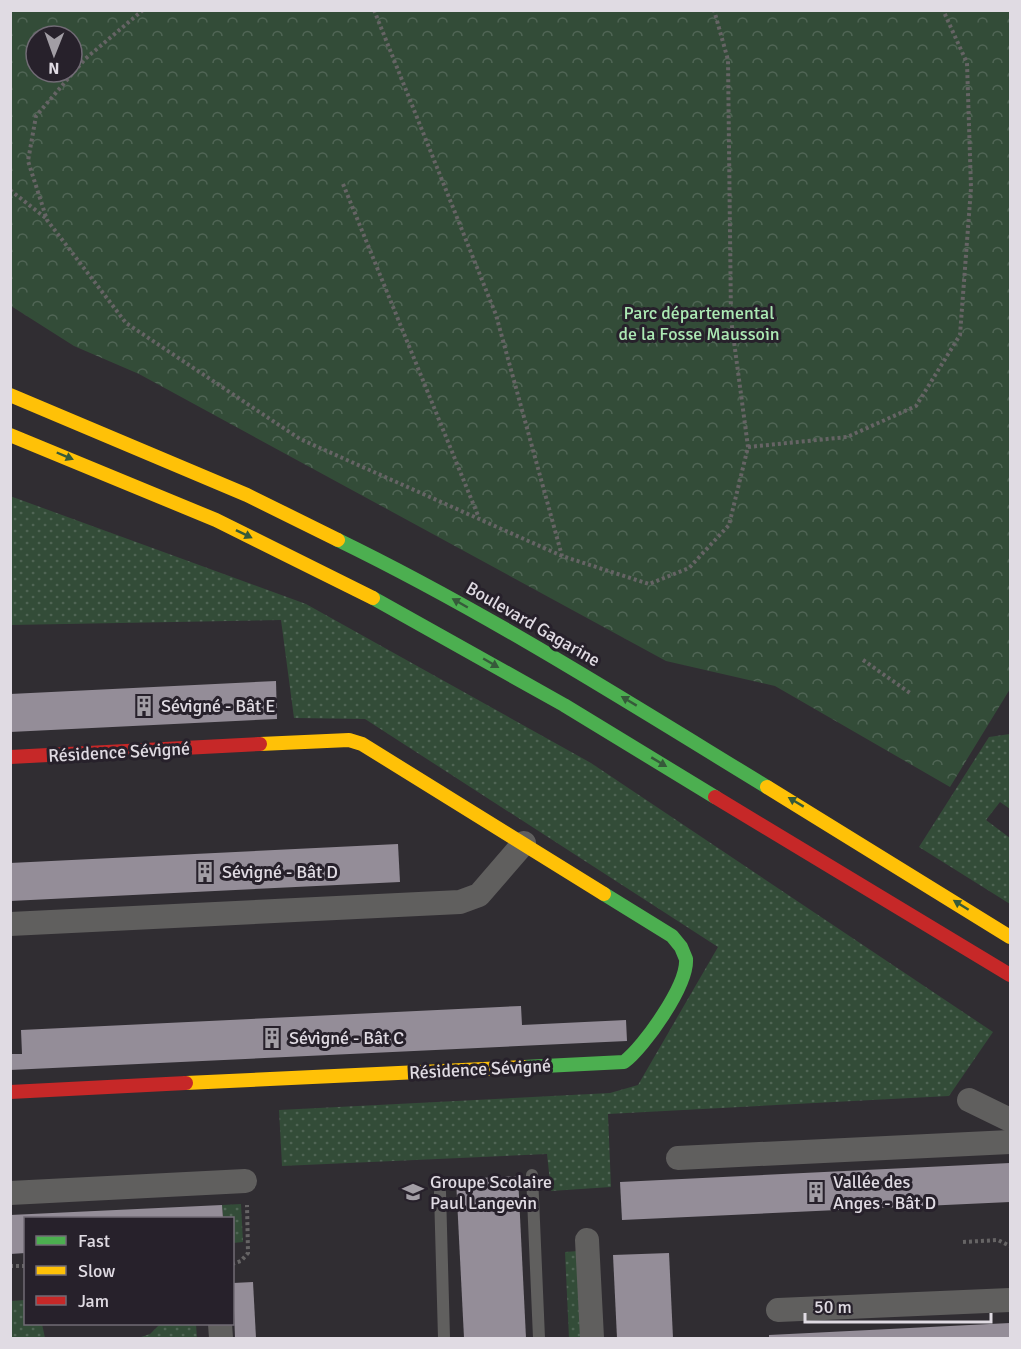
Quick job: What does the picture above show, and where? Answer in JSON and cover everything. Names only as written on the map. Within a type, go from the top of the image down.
[{"type":"main road","name":"Boulevard Gagarine","points":[[10,395],[247,495],[408,574],[580,672],[1011,937]]},
{"type":"main road","points":[[10,435],[216,520],[398,610],[564,705],[1011,975]]},
{"type":"main road","name":"Résidence Sévigné","points":[[10,757],[349,741],[374,750],[672,936],[685,954],[686,969],[680,983],[631,1060],[624,1062],[10,1092]]},
{"type":"street","points":[[10,924],[460,902],[479,895],[524,843]]},
{"type":"street","points":[[969,1100],[1011,1120]]},
{"type":"street","points":[[678,1158],[1011,1142]]},
{"type":"street","points":[[10,1193],[245,1181]]},
{"type":"street","points":[[587,1240],[592,1338]]},
{"type":"street","points":[[778,1310],[1011,1300]]},
{"type":"lane","points":[[532,1175],[539,1338]]},
{"type":"lane","points":[[440,1192],[444,1338]]},
{"type":"path","points":[[47,220],[28,161],[36,116],[85,59],[143,10]]},
{"type":"path","points":[[374,10],[496,315],[562,556]]},
{"type":"path","points":[[10,190],[47,220],[126,323],[300,439],[562,556],[649,584],[688,568],[729,525],[748,447],[731,319],[728,60],[714,10]]},
{"type":"path","points":[[748,447],[847,437],[916,406],[960,335],[971,188],[967,63],[943,10]]},
{"type":"path","points":[[343,184],[479,519]]},
{"type":"path","points":[[863,660],[910,693]]},
{"type":"path","points":[[234,1263],[241,1261],[248,1253],[245,1181]]},
{"type":"path","points":[[963,1242],[998,1240],[1011,1246]]},
{"type":"green space","name":"Parc départemental de la Fosse Maussoin","points":[[10,11],[1010,11],[1010,689],[950,787],[775,686],[666,661],[139,374],[74,346],[11,306]]},
{"type":"green space","points":[[10,496],[306,604],[591,763],[993,1032],[949,1096],[608,1114],[611,1187],[551,1191],[547,1154],[282,1166],[279,1110],[610,1093],[638,1085],[718,947],[365,719],[294,718],[281,620],[11,625]]},
{"type":"green space","points":[[1010,734],[1010,809],[1000,802],[986,820],[1010,838],[1010,904],[919,847],[989,737]]},
{"type":"green space","points":[[241,1204],[243,1242],[234,1243],[234,1217],[223,1217],[222,1205]]},
{"type":"green space","points":[[578,1251],[583,1338],[569,1338],[565,1252]]},
{"type":"green space","points":[[24,1300],[24,1325],[42,1325],[45,1338],[11,1338],[11,1301]]},
{"type":"green space","points":[[159,1325],[196,1325],[197,1338],[138,1338],[150,1334]]},
{"type":"building","name":"Sévigné - Bât E","points":[[276,681],[277,719],[10,732],[10,694]]},
{"type":"building","name":"Sévigné - Bât D","points":[[398,844],[400,882],[10,901],[10,863]]},
{"type":"building","name":"Sévigné - Bât C","points":[[521,1006],[522,1025],[626,1020],[627,1041],[10,1070],[10,1054],[22,1054],[21,1030]]},
{"type":"building","name":"Vallée des Anges - Bât D","points":[[1010,1163],[1010,1202],[622,1220],[620,1182]]},
{"type":"building","points":[[518,1176],[526,1338],[464,1338],[456,1179]]},
{"type":"building","points":[[222,1205],[223,1217],[24,1217],[24,1253],[10,1254],[10,1215]]},
{"type":"building","points":[[669,1253],[673,1338],[617,1338],[613,1255]]},
{"type":"building","points":[[253,1282],[256,1338],[235,1338],[234,1283]]},
{"type":"building","points":[[1010,1323],[1010,1338],[769,1338],[769,1335]]},
{"type":"traffic: fast","points":[[338,540],[502,627],[767,787]]},
{"type":"traffic: fast","points":[[373,598],[564,705],[715,797]]},
{"type":"traffic: fast","points":[[524,1067],[624,1062],[653,1030],[680,984],[686,959],[681,947],[672,936],[604,894]]},
{"type":"traffic: slow","points":[[10,395],[247,495],[338,540]]},
{"type":"traffic: slow","points":[[10,435],[216,520],[373,598]]},
{"type":"traffic: slow","points":[[260,744],[349,740],[362,744],[604,894]]},
{"type":"traffic: slow","points":[[767,787],[1010,937]]},
{"type":"traffic: slow","points":[[186,1083],[524,1067]]},
{"type":"traffic: jam","points":[[10,757],[260,744]]},
{"type":"traffic: jam","points":[[715,797],[1010,975]]},
{"type":"traffic: jam","points":[[10,1092],[186,1083]]},
{"type":"place","name":"Sévigné - Bât E","points":[[144,706]]},
{"type":"place","name":"Sévigné - Bât D","points":[[205,872]]},
{"type":"place","name":"Sévigné - Bât C","points":[[272,1038]]},
{"type":"place","name":"Groupe Scolaire Paul Langevin","points":[[413,1192]]},
{"type":"place","name":"Vallée des Anges - Bât D","points":[[816,1192]]}]
